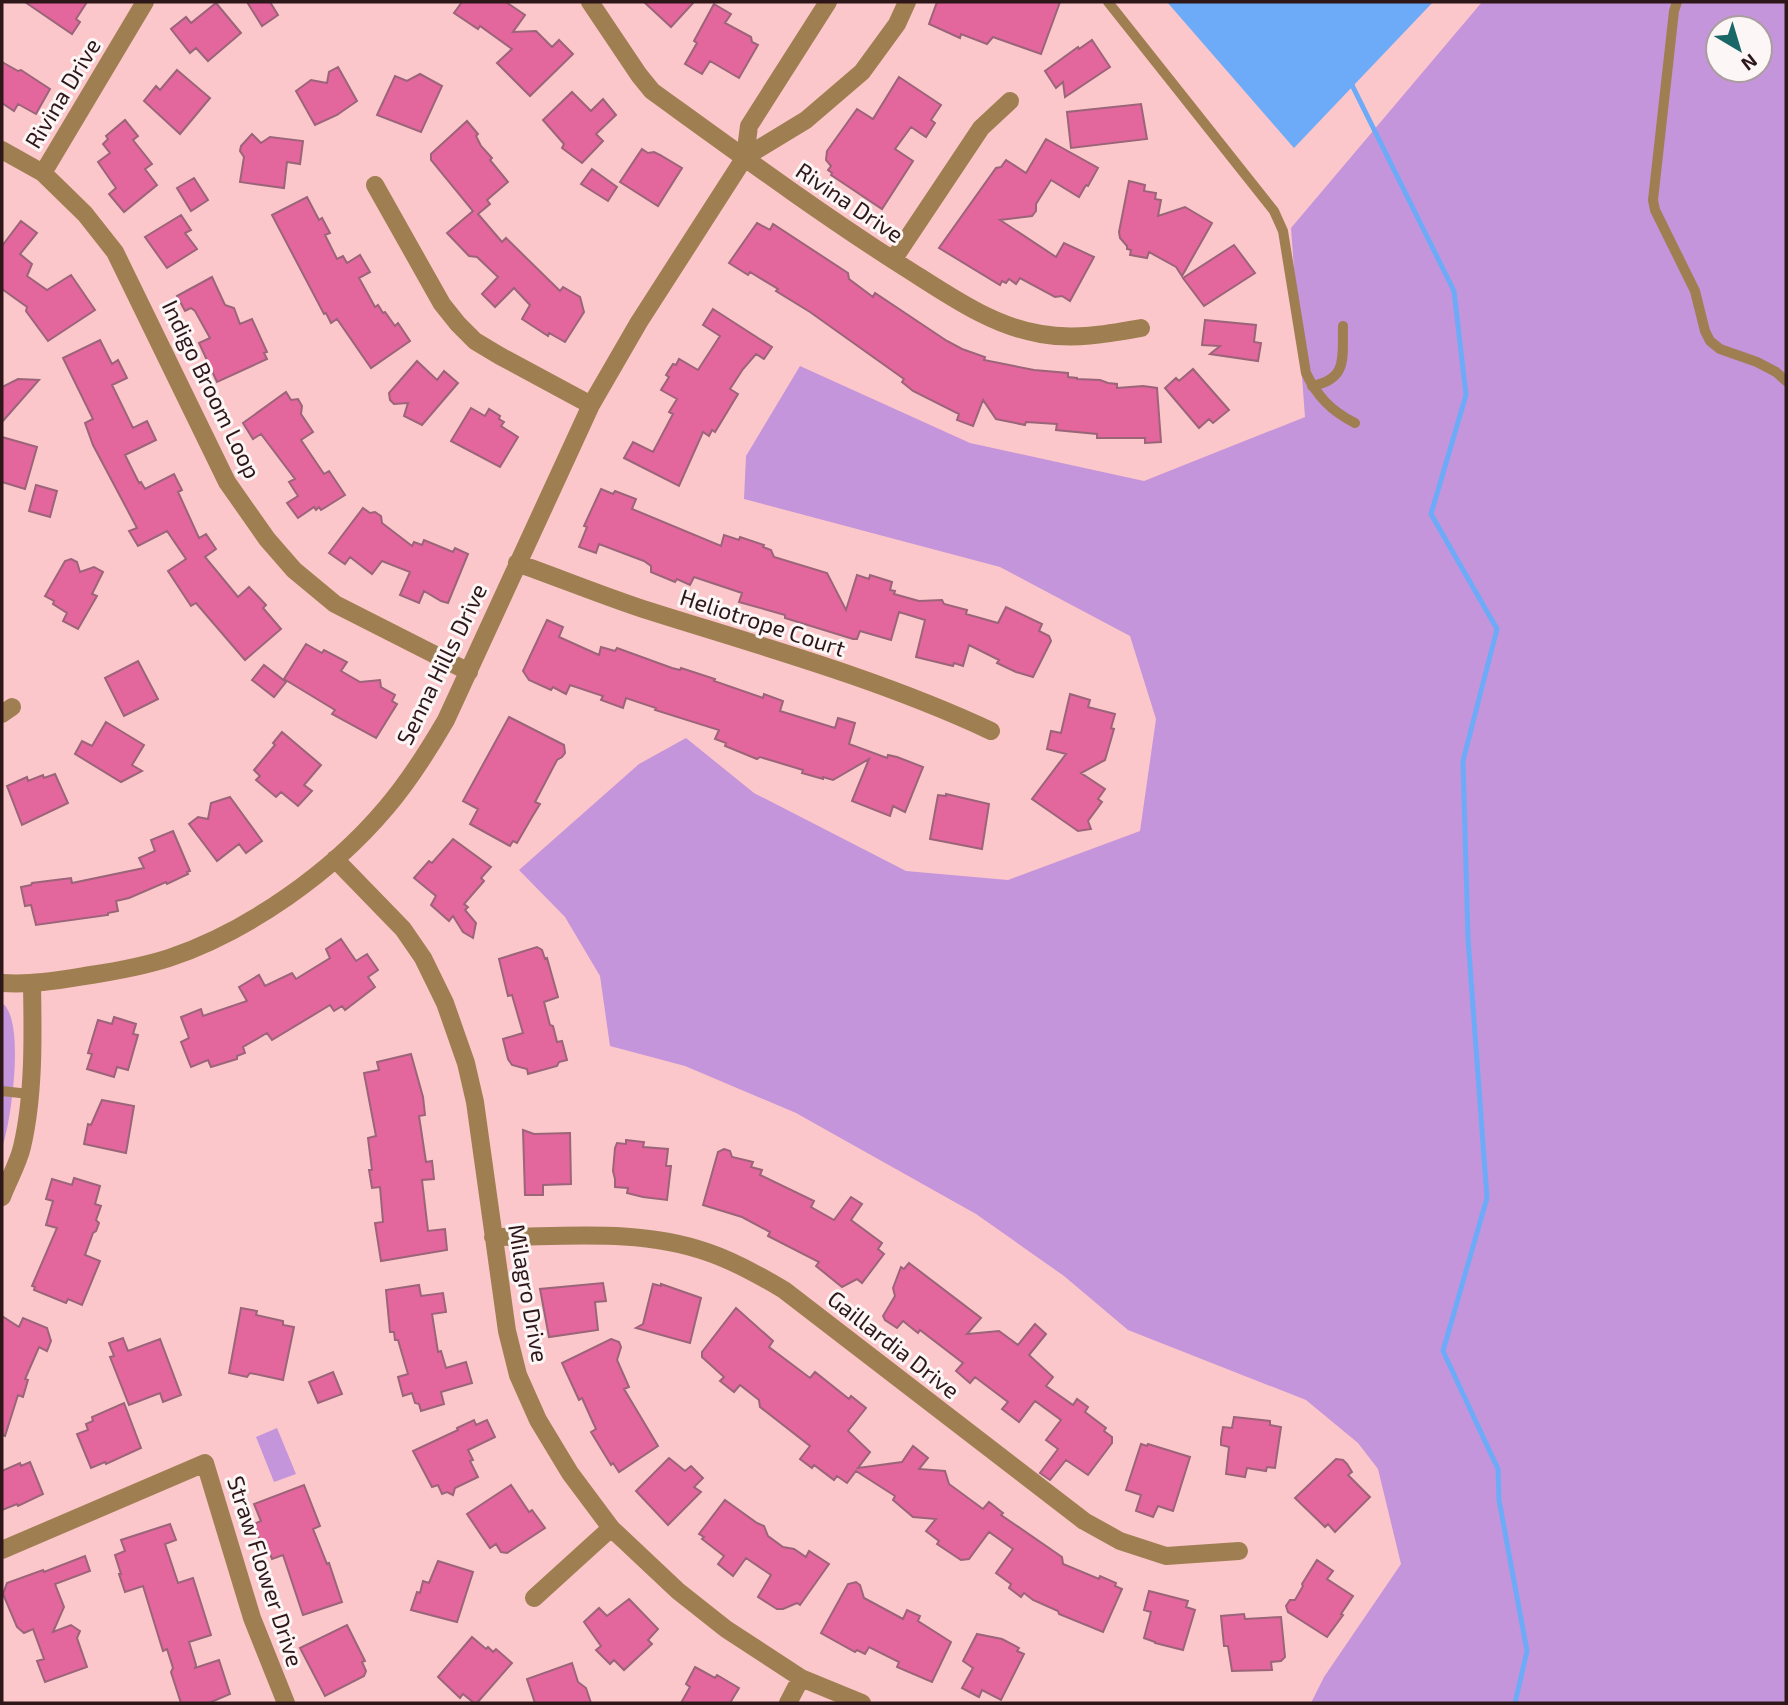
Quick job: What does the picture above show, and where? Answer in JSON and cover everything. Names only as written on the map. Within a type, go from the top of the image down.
[{"type":"street","name":"Rivina Drive","points":[[43,173],[145,2]]},
{"type":"street","name":"Rivina Drive","points":[[590,2],[652,91],[784,187],[962,303],[1003,324],[1041,334],[1084,338],[1141,328]]},
{"type":"street","name":"Senna Hills Drive","points":[[745,158],[749,126],[828,2]]},
{"type":"street","name":"Senna Hills Drive","points":[[2,983],[32,985],[117,971],[169,958],[223,936],[286,898],[335,859],[386,808],[427,754],[446,720],[591,405],[639,322],[745,158],[806,120],[862,72],[897,24],[907,2]]},
{"type":"street","points":[[893,260],[981,128],[1010,101]]},
{"type":"street","name":"Indigo Broom Loop","points":[[2,150],[43,173],[85,214],[115,252],[227,482],[267,539],[294,570],[335,604],[469,672]]},
{"type":"street","points":[[375,186],[442,304],[458,324],[483,346],[591,405]]},
{"type":"street","name":"Heliotrope Court","points":[[517,563],[640,608],[939,706],[991,731]]},
{"type":"street","name":"Milagro Drive","points":[[335,859],[403,929],[423,958],[445,1003],[466,1063],[475,1101],[507,1331],[517,1375],[538,1420],[569,1473],[611,1528],[678,1591],[717,1622],[801,1678],[862,1703]]},
{"type":"street","points":[[2,1197],[21,1150],[29,1094],[33,1026],[32,985]]},
{"type":"street","name":"Gaillardia Drive","points":[[493,1237],[625,1237],[666,1241],[706,1251],[748,1269],[784,1290],[1084,1521],[1120,1541],[1166,1556],[1240,1551]]},
{"type":"street","name":"Straw Flower Drive","points":[[2,1550],[205,1463],[252,1618],[286,1703]]},
{"type":"street","points":[[534,1598],[611,1528]]},
{"type":"street","points":[[788,1703],[801,1678]]},
{"type":"lane","points":[[1108,2],[1274,211],[1283,231],[1306,373],[1312,387],[1327,405],[1354,423]]},
{"type":"lane","points":[[1677,2],[1653,200],[1655,210],[1695,291],[1710,341],[1720,349],[1758,362],[1776,372],[1786,382]]},
{"type":"lane","points":[[1312,387],[1328,383],[1342,367],[1343,326]]},
{"type":"lane","points":[[2,1091],[29,1094]]},
{"type":"shaded area","points":[[1482,2],[1786,2],[1786,1703],[1311,1703],[1324,1677],[1401,1564],[1378,1469],[1358,1443],[1306,1400],[1128,1330],[1064,1276],[976,1214],[796,1113],[685,1066],[610,1046],[600,976],[565,917],[519,870],[639,764],[686,738],[754,793],[906,871],[1008,880],[1140,831],[1156,719],[1130,636],[1000,567],[744,499],[746,456],[800,366],[970,443],[1144,481],[1305,417],[1291,228]]},
{"type":"shaded area","points":[[2,1003],[9,1013],[15,1049],[12,1095],[2,1148]]},
{"type":"shaded area","points":[[277,1428],[296,1474],[274,1482],[256,1437]]},
{"type":"water","points":[[1167,2],[1433,2],[1294,148]]},
{"type":"building","points":[[25,2],[87,2],[76,19],[80,22],[72,34]]},
{"type":"building","points":[[247,2],[270,2],[278,15],[262,26]]},
{"type":"building","points":[[462,2],[506,2],[525,15],[513,32],[536,31],[552,47],[559,40],[573,54],[530,96],[497,63],[512,49],[480,26],[478,29],[454,13]]},
{"type":"building","points":[[644,2],[694,2],[671,27]]},
{"type":"building","points":[[937,2],[1060,2],[1041,54],[993,37],[987,44],[961,34],[960,38],[929,24]]},
{"type":"building","points":[[216,3],[241,33],[208,61],[196,48],[190,53],[171,29],[186,17],[191,23]]},
{"type":"building","points":[[714,4],[731,14],[725,23],[751,37],[752,42],[758,45],[739,78],[710,61],[702,74],[685,64]]},
{"type":"building","points":[[1092,40],[1110,67],[1065,97],[1063,82],[1056,88],[1045,71]]},
{"type":"building","points":[[2,62],[21,70],[50,89],[36,114],[18,104],[14,111],[2,103]]},
{"type":"building","points":[[338,67],[357,101],[337,115],[315,125],[296,91],[311,80],[327,83],[329,72]]},
{"type":"building","points":[[177,70],[210,98],[180,134],[144,101],[156,86],[160,90]]},
{"type":"building","points":[[420,74],[442,86],[421,132],[377,115],[395,76],[407,81]]},
{"type":"building","points":[[899,77],[941,105],[931,120],[935,123],[926,137],[911,127],[895,149],[913,161],[882,209],[831,175],[828,170],[831,166],[826,160],[827,151],[857,109],[873,119]]},
{"type":"building","points":[[572,92],[591,111],[603,99],[616,115],[596,134],[603,141],[582,163],[562,148],[564,144],[543,120]]},
{"type":"building","points":[[1141,104],[1147,139],[1071,148],[1067,112]]},
{"type":"building","points":[[125,120],[138,136],[133,140],[152,164],[145,169],[157,185],[124,212],[109,194],[116,188],[98,162],[110,153],[103,144],[108,139],[106,136]]},
{"type":"building","points":[[467,121],[478,134],[476,136],[481,146],[492,158],[490,160],[508,182],[487,200],[490,204],[478,214],[502,242],[506,238],[560,291],[563,287],[580,297],[584,312],[565,342],[549,333],[548,336],[522,319],[530,305],[514,288],[495,307],[482,294],[498,277],[477,257],[469,256],[447,233],[473,211],[431,160],[431,154]]},
{"type":"building","points":[[252,134],[261,143],[270,137],[303,141],[300,164],[287,162],[284,188],[240,182],[244,157],[240,151],[241,146]]},
{"type":"building","points":[[1046,139],[1098,168],[1088,186],[1086,185],[1079,197],[1051,180],[1032,216],[1000,220],[1056,257],[1064,243],[1094,257],[1070,301],[1062,296],[1055,297],[1020,278],[1016,284],[1009,279],[1006,283],[1002,281],[1000,285],[939,248],[996,168],[1001,167],[1006,160],[1026,173]]},
{"type":"building","points":[[642,149],[648,153],[654,152],[682,168],[658,206],[620,182]]},
{"type":"building","points":[[592,169],[617,187],[608,201],[581,184]]},
{"type":"building","points":[[194,178],[208,200],[191,211],[177,188]]},
{"type":"building","points":[[1129,181],[1145,185],[1144,191],[1156,193],[1155,199],[1161,200],[1158,216],[1185,207],[1212,223],[1182,276],[1176,267],[1149,252],[1147,258],[1130,255],[1131,250],[1127,249],[1120,238]]},
{"type":"building","points":[[307,197],[319,220],[322,218],[330,233],[325,235],[337,259],[343,256],[347,263],[360,255],[370,272],[359,278],[375,307],[378,305],[395,326],[398,323],[410,341],[371,368],[337,319],[331,323],[326,313],[324,314],[272,215]]},
{"type":"building","points":[[181,215],[191,230],[185,233],[197,249],[167,268],[145,237]]},
{"type":"building","points":[[21,221],[37,233],[20,254],[32,264],[27,276],[47,290],[71,275],[95,310],[48,341],[26,311],[27,307],[2,289],[2,246]]},
{"type":"building","points":[[757,223],[770,230],[773,224],[848,273],[849,279],[873,297],[875,293],[947,341],[985,357],[984,360],[1034,370],[1068,373],[1068,377],[1117,384],[1117,388],[1157,388],[1161,442],[1145,443],[1145,438],[1097,438],[1097,434],[1056,430],[1057,424],[1026,422],[1025,425],[996,419],[983,400],[973,426],[957,420],[959,414],[913,391],[902,382],[904,379],[776,291],[778,289],[729,263]]},
{"type":"building","points":[[1234,245],[1255,273],[1204,306],[1183,278]]},
{"type":"building","points":[[212,277],[225,305],[234,308],[240,324],[252,319],[267,352],[264,353],[267,359],[217,382],[199,343],[210,338],[195,311],[191,308],[185,311],[177,296]]},
{"type":"building","points":[[713,309],[772,347],[764,359],[756,354],[743,369],[730,389],[738,394],[715,432],[712,430],[709,436],[703,432],[679,486],[624,458],[633,442],[653,452],[673,414],[669,412],[677,399],[661,390],[669,377],[666,375],[679,359],[698,370],[720,336],[703,325]]},
{"type":"building","points":[[1205,320],[1256,325],[1254,342],[1261,343],[1258,361],[1210,354],[1220,346],[1202,345]]},
{"type":"building","points":[[100,340],[112,364],[118,360],[127,378],[112,385],[133,428],[147,421],[156,440],[125,455],[139,483],[141,482],[145,489],[174,474],[182,490],[178,492],[199,538],[206,534],[216,549],[205,557],[238,597],[249,587],[266,605],[263,608],[281,629],[245,660],[196,603],[191,606],[168,571],[186,559],[167,531],[138,546],[129,531],[137,528],[93,445],[85,423],[93,419],[63,358]]},
{"type":"building","points":[[417,361],[437,380],[444,371],[458,383],[422,425],[404,416],[408,403],[394,404],[389,393]]},
{"type":"building","points":[[1193,369],[1229,410],[1213,423],[1209,419],[1199,428],[1165,388]]},
{"type":"building","points":[[18,379],[39,380],[2,422],[2,387]]},
{"type":"building","points":[[286,392],[291,400],[298,399],[302,406],[301,414],[313,432],[301,440],[324,474],[329,471],[345,495],[321,510],[314,507],[298,518],[287,503],[298,496],[289,482],[295,479],[261,434],[253,439],[243,423]]},
{"type":"building","points":[[471,408],[485,416],[489,409],[500,416],[499,419],[504,422],[501,426],[518,437],[500,467],[451,441]]},
{"type":"building","points":[[2,437],[37,447],[25,489],[2,482]]},
{"type":"building","points":[[36,485],[57,491],[50,517],[29,511]]},
{"type":"building","points":[[601,489],[636,499],[632,509],[721,546],[724,535],[739,540],[740,537],[764,545],[763,547],[771,550],[774,557],[827,573],[846,610],[857,575],[869,579],[870,575],[892,582],[890,590],[895,591],[894,594],[919,601],[942,600],[944,604],[967,610],[966,614],[998,623],[1006,607],[1042,624],[1039,631],[1049,636],[1051,641],[1033,677],[997,663],[999,660],[969,645],[963,666],[954,663],[953,666],[916,657],[925,620],[899,612],[891,640],[860,631],[857,639],[853,639],[739,602],[742,593],[694,577],[690,585],[677,579],[675,582],[651,572],[651,566],[644,561],[599,544],[596,553],[579,547],[587,527],[584,526]]},
{"type":"building","points":[[363,508],[381,516],[382,523],[412,546],[414,542],[422,545],[424,540],[453,552],[455,548],[468,554],[448,603],[424,591],[419,603],[400,595],[410,572],[382,561],[372,574],[350,557],[345,564],[329,553]]},
{"type":"building","points":[[71,559],[77,562],[80,572],[94,567],[103,572],[92,594],[97,596],[78,629],[63,621],[67,613],[45,596],[65,561]]},
{"type":"building","points":[[547,620],[563,627],[559,637],[599,655],[601,647],[615,651],[617,648],[672,668],[681,668],[715,679],[714,681],[763,698],[764,694],[783,701],[780,711],[835,728],[838,718],[855,723],[849,744],[923,767],[905,812],[893,806],[890,816],[852,801],[869,759],[833,780],[823,779],[802,773],[803,770],[760,757],[757,759],[725,746],[726,743],[715,739],[719,730],[655,710],[656,708],[626,698],[623,708],[601,700],[603,696],[570,685],[566,694],[529,680],[523,671]]},
{"type":"building","points":[[306,644],[347,662],[341,671],[360,682],[380,680],[381,687],[395,695],[392,701],[397,704],[376,738],[332,714],[335,710],[284,679]]},
{"type":"building","points":[[138,661],[158,699],[124,716],[105,678]]},
{"type":"building","points":[[264,665],[286,682],[274,697],[252,680]]},
{"type":"building","points":[[1070,694],[1090,700],[1088,707],[1115,714],[1111,728],[1114,729],[1105,760],[1081,773],[1105,789],[1098,799],[1102,802],[1088,821],[1091,829],[1078,831],[1032,799],[1066,754],[1047,749],[1051,731],[1061,733]]},
{"type":"building","points":[[509,717],[564,745],[565,753],[557,760],[535,802],[540,804],[517,843],[513,841],[510,846],[470,824],[478,809],[463,801]]},
{"type":"building","points":[[106,722],[144,745],[132,765],[142,771],[121,782],[75,754],[82,741],[92,746]]},
{"type":"building","points":[[282,732],[321,765],[304,785],[312,791],[298,806],[281,792],[276,797],[256,780],[260,776],[254,770]]},
{"type":"building","points":[[55,774],[68,803],[22,825],[7,786],[27,777],[28,781]]},
{"type":"building","points":[[946,794],[989,804],[982,849],[930,839],[938,795]]},
{"type":"building","points":[[230,797],[262,841],[246,853],[239,844],[217,861],[189,824],[198,817],[208,819],[211,803]]},
{"type":"building","points":[[173,831],[190,871],[188,874],[116,901],[118,911],[108,915],[36,925],[31,905],[25,906],[21,887],[71,878],[72,883],[144,868],[139,858],[155,851],[151,840]]},
{"type":"building","points":[[453,839],[491,867],[481,878],[484,881],[464,904],[468,907],[465,910],[476,923],[473,938],[463,932],[453,916],[449,921],[431,905],[436,896],[414,878],[429,861],[432,863]]},
{"type":"building","points":[[341,939],[356,961],[367,954],[378,970],[368,977],[375,987],[345,1010],[342,1006],[334,1011],[330,1005],[272,1040],[267,1033],[243,1047],[245,1053],[237,1056],[237,1059],[211,1067],[208,1060],[191,1067],[181,1042],[189,1038],[181,1017],[201,1009],[203,1016],[247,1001],[239,987],[259,975],[265,986],[292,973],[296,979],[330,958],[326,949]]},
{"type":"building","points":[[537,947],[542,950],[545,959],[547,958],[558,997],[544,1002],[550,1025],[553,1026],[557,1042],[562,1041],[567,1060],[559,1062],[557,1066],[528,1074],[527,1069],[512,1065],[508,1059],[503,1039],[523,1033],[512,995],[508,996],[499,959]]},
{"type":"building","points":[[114,1017],[136,1024],[133,1034],[138,1035],[128,1070],[117,1067],[114,1077],[87,1069],[92,1054],[88,1053],[98,1020],[112,1024]]},
{"type":"building","points":[[411,1054],[423,1097],[425,1115],[419,1116],[426,1162],[432,1161],[434,1179],[422,1180],[428,1231],[445,1229],[447,1250],[381,1261],[375,1223],[383,1222],[380,1187],[372,1188],[369,1170],[372,1170],[368,1138],[376,1136],[364,1073],[379,1070],[377,1062]]},
{"type":"building","points":[[102,1100],[134,1106],[126,1153],[84,1144],[88,1124],[91,1125]]},
{"type":"building","points":[[523,1130],[534,1134],[570,1133],[571,1184],[543,1185],[543,1195],[525,1195]]},
{"type":"building","points":[[626,1140],[644,1142],[643,1147],[668,1149],[666,1166],[671,1166],[667,1200],[627,1193],[628,1188],[615,1187],[615,1148],[617,1143],[626,1144]]},
{"type":"building","points":[[724,1149],[730,1151],[732,1157],[753,1162],[751,1167],[762,1170],[760,1175],[814,1201],[811,1207],[834,1220],[851,1197],[862,1204],[851,1220],[882,1243],[878,1249],[884,1254],[862,1283],[857,1279],[842,1287],[816,1266],[819,1262],[768,1236],[770,1232],[742,1217],[703,1205],[718,1152]]},
{"type":"building","points":[[74,1178],[100,1186],[95,1204],[101,1206],[96,1220],[99,1223],[85,1255],[100,1261],[82,1305],[68,1299],[66,1303],[34,1290],[35,1287],[32,1286],[57,1228],[46,1225],[53,1201],[46,1199],[52,1179],[72,1185]]},
{"type":"building","points":[[909,1263],[981,1318],[967,1334],[999,1331],[1018,1345],[1035,1324],[1046,1334],[1029,1355],[1053,1377],[1046,1386],[1073,1405],[1077,1399],[1088,1407],[1085,1412],[1106,1428],[1104,1431],[1112,1437],[1112,1443],[1088,1475],[1066,1460],[1050,1480],[1040,1473],[1058,1449],[1046,1440],[1061,1420],[1035,1401],[1019,1422],[1002,1409],[1008,1402],[975,1377],[970,1383],[956,1371],[963,1363],[920,1330],[918,1333],[903,1321],[897,1328],[885,1320],[883,1316],[895,1296],[893,1288],[901,1267],[904,1269]]},
{"type":"building","points":[[603,1283],[606,1301],[595,1302],[598,1330],[549,1337],[540,1289]]},
{"type":"building","points":[[653,1284],[661,1284],[701,1298],[690,1343],[636,1328],[643,1324]]},
{"type":"building","points":[[419,1285],[421,1296],[443,1293],[446,1312],[432,1314],[438,1352],[441,1351],[446,1368],[466,1362],[472,1383],[441,1392],[444,1404],[421,1411],[412,1393],[403,1396],[398,1377],[408,1374],[398,1340],[395,1340],[394,1332],[390,1332],[386,1290]]},
{"type":"building","points":[[241,1308],[257,1311],[256,1315],[283,1321],[283,1325],[294,1327],[283,1380],[250,1373],[247,1377],[229,1373]]},
{"type":"building","points":[[736,1308],[773,1341],[769,1347],[810,1378],[815,1372],[849,1399],[851,1396],[866,1408],[848,1431],[870,1452],[858,1468],[902,1462],[913,1446],[928,1458],[919,1469],[945,1471],[949,1484],[983,1509],[989,1502],[1003,1513],[1001,1515],[1062,1557],[1063,1564],[1116,1583],[1115,1586],[1122,1589],[1103,1632],[1059,1614],[1024,1593],[1021,1597],[1009,1588],[1011,1584],[996,1573],[1013,1549],[989,1532],[969,1559],[961,1560],[937,1544],[939,1541],[926,1531],[936,1519],[913,1517],[893,1500],[895,1496],[856,1471],[847,1483],[837,1476],[834,1480],[814,1465],[812,1468],[800,1459],[810,1446],[760,1407],[759,1400],[740,1385],[734,1392],[720,1381],[724,1377],[702,1357],[702,1352]]},
{"type":"building","points":[[2,1316],[19,1327],[23,1318],[47,1328],[51,1341],[47,1351],[39,1347],[25,1379],[28,1380],[23,1397],[18,1395],[5,1436],[2,1435]]},
{"type":"building","points":[[123,1338],[128,1351],[160,1339],[181,1395],[163,1402],[160,1393],[129,1405],[110,1357],[114,1356],[109,1343]]},
{"type":"building","points":[[611,1339],[619,1342],[621,1347],[617,1360],[629,1387],[624,1389],[658,1446],[619,1472],[613,1463],[611,1465],[591,1432],[596,1429],[562,1363]]},
{"type":"building","points":[[333,1372],[342,1394],[318,1403],[309,1382]]},
{"type":"building","points":[[124,1403],[141,1448],[91,1468],[77,1434],[88,1430],[86,1424],[93,1421],[92,1417]]},
{"type":"building","points":[[1234,1417],[1270,1421],[1270,1425],[1281,1427],[1275,1468],[1267,1467],[1266,1471],[1247,1468],[1245,1477],[1226,1474],[1229,1447],[1221,1445],[1221,1439],[1223,1427],[1232,1428]]},
{"type":"building","points":[[474,1420],[476,1425],[487,1420],[495,1437],[468,1450],[478,1477],[455,1488],[453,1495],[447,1492],[442,1494],[438,1485],[432,1487],[413,1451]]},
{"type":"building","points":[[1141,1444],[1190,1457],[1173,1511],[1158,1506],[1153,1517],[1136,1511],[1141,1495],[1126,1490]]},
{"type":"building","points":[[669,1458],[685,1471],[691,1466],[703,1478],[694,1487],[701,1492],[668,1525],[636,1491]]},
{"type":"building","points":[[1336,1459],[1347,1464],[1352,1472],[1348,1475],[1370,1497],[1335,1532],[1328,1524],[1325,1527],[1295,1498]]},
{"type":"building","points":[[30,1462],[43,1494],[2,1510],[2,1471],[20,1463],[21,1466]]},
{"type":"building","points":[[304,1485],[320,1526],[313,1529],[327,1564],[329,1563],[342,1602],[303,1615],[283,1555],[272,1559],[265,1541],[260,1541],[254,1524],[261,1521],[254,1504]]},
{"type":"building","points":[[511,1485],[529,1512],[532,1510],[545,1528],[507,1553],[501,1552],[496,1544],[490,1548],[467,1514]]},
{"type":"building","points":[[725,1500],[764,1526],[768,1536],[783,1547],[794,1549],[806,1557],[809,1551],[829,1564],[800,1605],[797,1603],[777,1609],[758,1597],[771,1575],[746,1558],[733,1576],[718,1564],[724,1556],[699,1534]]},
{"type":"building","points":[[170,1524],[176,1540],[165,1544],[178,1583],[193,1578],[211,1635],[189,1642],[195,1668],[219,1660],[230,1694],[209,1703],[181,1703],[167,1649],[163,1651],[143,1586],[125,1592],[119,1574],[115,1555],[125,1551],[121,1540]]},
{"type":"building","points":[[85,1556],[90,1571],[55,1584],[64,1607],[53,1632],[71,1625],[80,1631],[77,1638],[87,1667],[45,1682],[37,1661],[44,1659],[33,1629],[24,1633],[17,1627],[3,1594],[7,1583]]},
{"type":"building","points":[[1317,1560],[1333,1571],[1327,1579],[1353,1596],[1327,1637],[1288,1612],[1286,1606],[1290,1600],[1295,1600]]},
{"type":"building","points":[[438,1561],[473,1572],[457,1622],[411,1610],[423,1581],[429,1583]]},
{"type":"building","points":[[856,1582],[860,1585],[864,1598],[903,1619],[907,1610],[920,1616],[918,1621],[951,1642],[932,1682],[897,1667],[899,1662],[869,1647],[865,1654],[857,1650],[855,1652],[821,1633],[848,1584]]},
{"type":"building","points":[[1149,1591],[1188,1601],[1186,1607],[1195,1610],[1183,1650],[1144,1638],[1151,1612],[1144,1610]]},
{"type":"building","points":[[629,1599],[658,1629],[648,1640],[652,1644],[624,1670],[614,1660],[610,1664],[596,1650],[601,1646],[584,1622],[599,1608],[607,1616]]},
{"type":"building","points":[[1244,1614],[1245,1619],[1281,1617],[1285,1657],[1281,1661],[1271,1662],[1272,1670],[1232,1671],[1228,1646],[1224,1646],[1221,1616]]},
{"type":"building","points":[[347,1625],[365,1661],[362,1662],[366,1671],[364,1676],[325,1696],[300,1648]]},
{"type":"building","points":[[977,1634],[1002,1639],[1019,1648],[1017,1651],[1024,1654],[1001,1700],[982,1690],[979,1697],[962,1688],[973,1668],[963,1661]]},
{"type":"building","points":[[472,1637],[486,1649],[488,1647],[493,1652],[496,1649],[512,1663],[477,1703],[463,1694],[460,1698],[438,1677]]},
{"type":"building","points":[[572,1663],[578,1682],[586,1688],[591,1703],[535,1703],[527,1679]]},
{"type":"building","points":[[695,1667],[715,1678],[717,1675],[739,1688],[730,1703],[681,1703],[690,1687],[686,1684]]},
{"type":"waterway","points":[[1350,81],[1454,291],[1466,395],[1431,514],[1497,629],[1463,761],[1468,938],[1487,1198],[1443,1351],[1498,1469],[1499,1500],[1527,1651],[1515,1703]]}]
